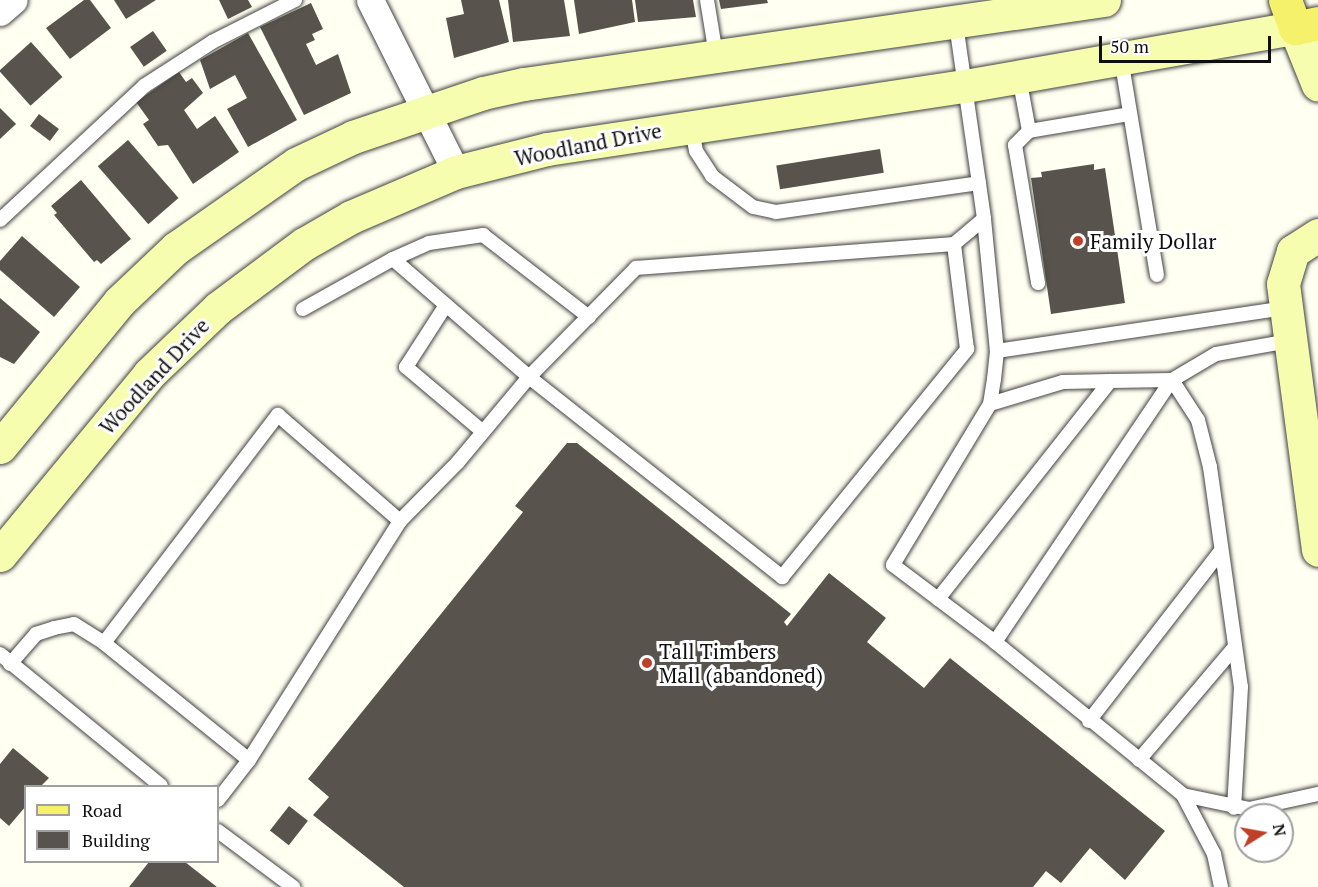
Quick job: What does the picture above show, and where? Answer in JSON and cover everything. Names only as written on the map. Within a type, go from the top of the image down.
[{"type":"street","points":[[0,12],[14,0]]},
{"type":"street","points":[[370,0],[456,172]]},
{"type":"street","points":[[0,447],[119,302],[176,248],[296,164],[353,137],[427,111],[524,84],[716,55],[956,24],[1104,0]]},
{"type":"street","points":[[1300,17],[1318,85]]},
{"type":"street","name":"Woodland Drive","points":[[0,555],[149,374],[218,308],[304,244],[351,217],[456,172],[547,149],[691,125],[965,86],[1120,56],[1300,17]]},
{"type":"street","points":[[1318,235],[1293,251],[1287,263],[1286,308],[1318,550]]},
{"type":"lane","points":[[0,220],[144,86],[212,42],[295,0]]},
{"type":"lane","points":[[707,0],[716,55]]},
{"type":"lane","points":[[956,24],[984,219],[997,351],[990,404],[893,565],[995,642],[1089,721],[1183,795],[1214,854],[1221,887]]},
{"type":"lane","points":[[1120,56],[1157,275]]},
{"type":"lane","points":[[1018,75],[1029,131]]},
{"type":"lane","points":[[1038,283],[1015,145],[1029,131],[1130,114]]},
{"type":"lane","points":[[691,125],[696,152],[712,177],[753,207],[776,212],[979,183]]},
{"type":"lane","points":[[219,799],[249,760],[400,521],[458,462],[529,377],[636,268],[954,244],[984,219]]},
{"type":"lane","points":[[303,309],[393,259],[429,243],[483,235],[589,317]]},
{"type":"lane","points":[[393,259],[529,377],[782,577],[967,348],[954,244]]},
{"type":"lane","points":[[446,305],[406,367],[482,431]]},
{"type":"lane","points":[[997,351],[1286,308]]},
{"type":"lane","points":[[995,642],[1172,380],[1216,354],[1290,341]]},
{"type":"lane","points":[[990,404],[1063,382],[1172,380]]},
{"type":"lane","points":[[1172,380],[1198,420],[1210,466],[1220,552],[1241,687],[1234,803]]},
{"type":"lane","points":[[938,599],[1110,381]]},
{"type":"lane","points":[[104,643],[278,415],[400,521]]},
{"type":"lane","points":[[1089,721],[1220,552]]},
{"type":"lane","points":[[160,785],[5,659],[36,634],[74,624],[104,643],[249,760]]},
{"type":"lane","points":[[1139,760],[1235,647]]},
{"type":"lane","points":[[1277,803],[1318,794]]},
{"type":"lane","points":[[1183,795],[1234,808]]},
{"type":"lane","points":[[219,832],[293,887]]},
{"type":"building","points":[[84,0],[90,0],[111,28],[70,59],[46,28]]},
{"type":"building","points":[[114,0],[156,0],[126,19]]},
{"type":"building","points":[[219,0],[248,0],[252,7],[228,19]]},
{"type":"building","points":[[461,0],[499,0],[509,42],[454,58],[446,18],[464,14]]},
{"type":"building","points":[[508,0],[564,0],[570,36],[513,42]]},
{"type":"building","points":[[574,0],[632,0],[635,22],[579,34]]},
{"type":"building","points":[[635,0],[693,0],[696,17],[638,22]]},
{"type":"building","points":[[719,0],[767,0],[768,3],[721,9]]},
{"type":"building","points":[[311,3],[323,29],[312,34],[315,40],[306,44],[316,65],[338,54],[351,93],[304,115],[260,27]]},
{"type":"building","points":[[153,31],[167,51],[144,67],[130,47]]},
{"type":"building","points":[[248,33],[297,120],[248,147],[227,109],[247,98],[235,75],[210,89],[200,60]]},
{"type":"building","points":[[31,42],[62,77],[30,106],[0,70]]},
{"type":"building","points":[[179,72],[186,82],[192,78],[203,93],[184,110],[197,129],[215,116],[239,152],[193,184],[168,145],[158,146],[143,124],[149,120],[136,102]]},
{"type":"building","points":[[0,108],[16,124],[0,139]]},
{"type":"building","points":[[39,114],[59,129],[50,141],[30,126]]},
{"type":"building","points":[[128,140],[179,198],[148,224],[98,166]]},
{"type":"building","points":[[880,149],[884,173],[780,189],[776,165]]},
{"type":"building","name":"Family Dollar","points":[[1094,164],[1094,170],[1105,168],[1125,303],[1051,314],[1031,178],[1042,177],[1041,172]]},
{"type":"building","points":[[81,180],[131,239],[101,264],[97,260],[94,262],[54,215],[57,213],[51,206]]},
{"type":"building","points":[[22,236],[80,287],[54,317],[0,270],[0,261]]},
{"type":"building","points":[[0,298],[40,332],[14,364],[0,357]]},
{"type":"building","name":"Tall Timbers Mall (abandoned)","points":[[567,443],[577,443],[791,614],[784,622],[787,626],[829,573],[886,618],[867,642],[924,688],[950,658],[1165,831],[1125,880],[1090,848],[1061,883],[1046,871],[1033,887],[404,887],[313,815],[329,797],[308,779],[523,512],[515,506]]},
{"type":"building","points":[[13,748],[49,778],[42,785],[24,785],[24,808],[9,826],[0,818],[0,764]]},
{"type":"building","points":[[289,806],[308,821],[289,845],[270,830]]},
{"type":"building","points":[[148,863],[186,863],[217,887],[129,887]]},
{"type":"place","name":"Family Dollar","points":[[1078,241]]},
{"type":"place","name":"Tall Timbers Mall (abandoned)","points":[[647,663]]}]
